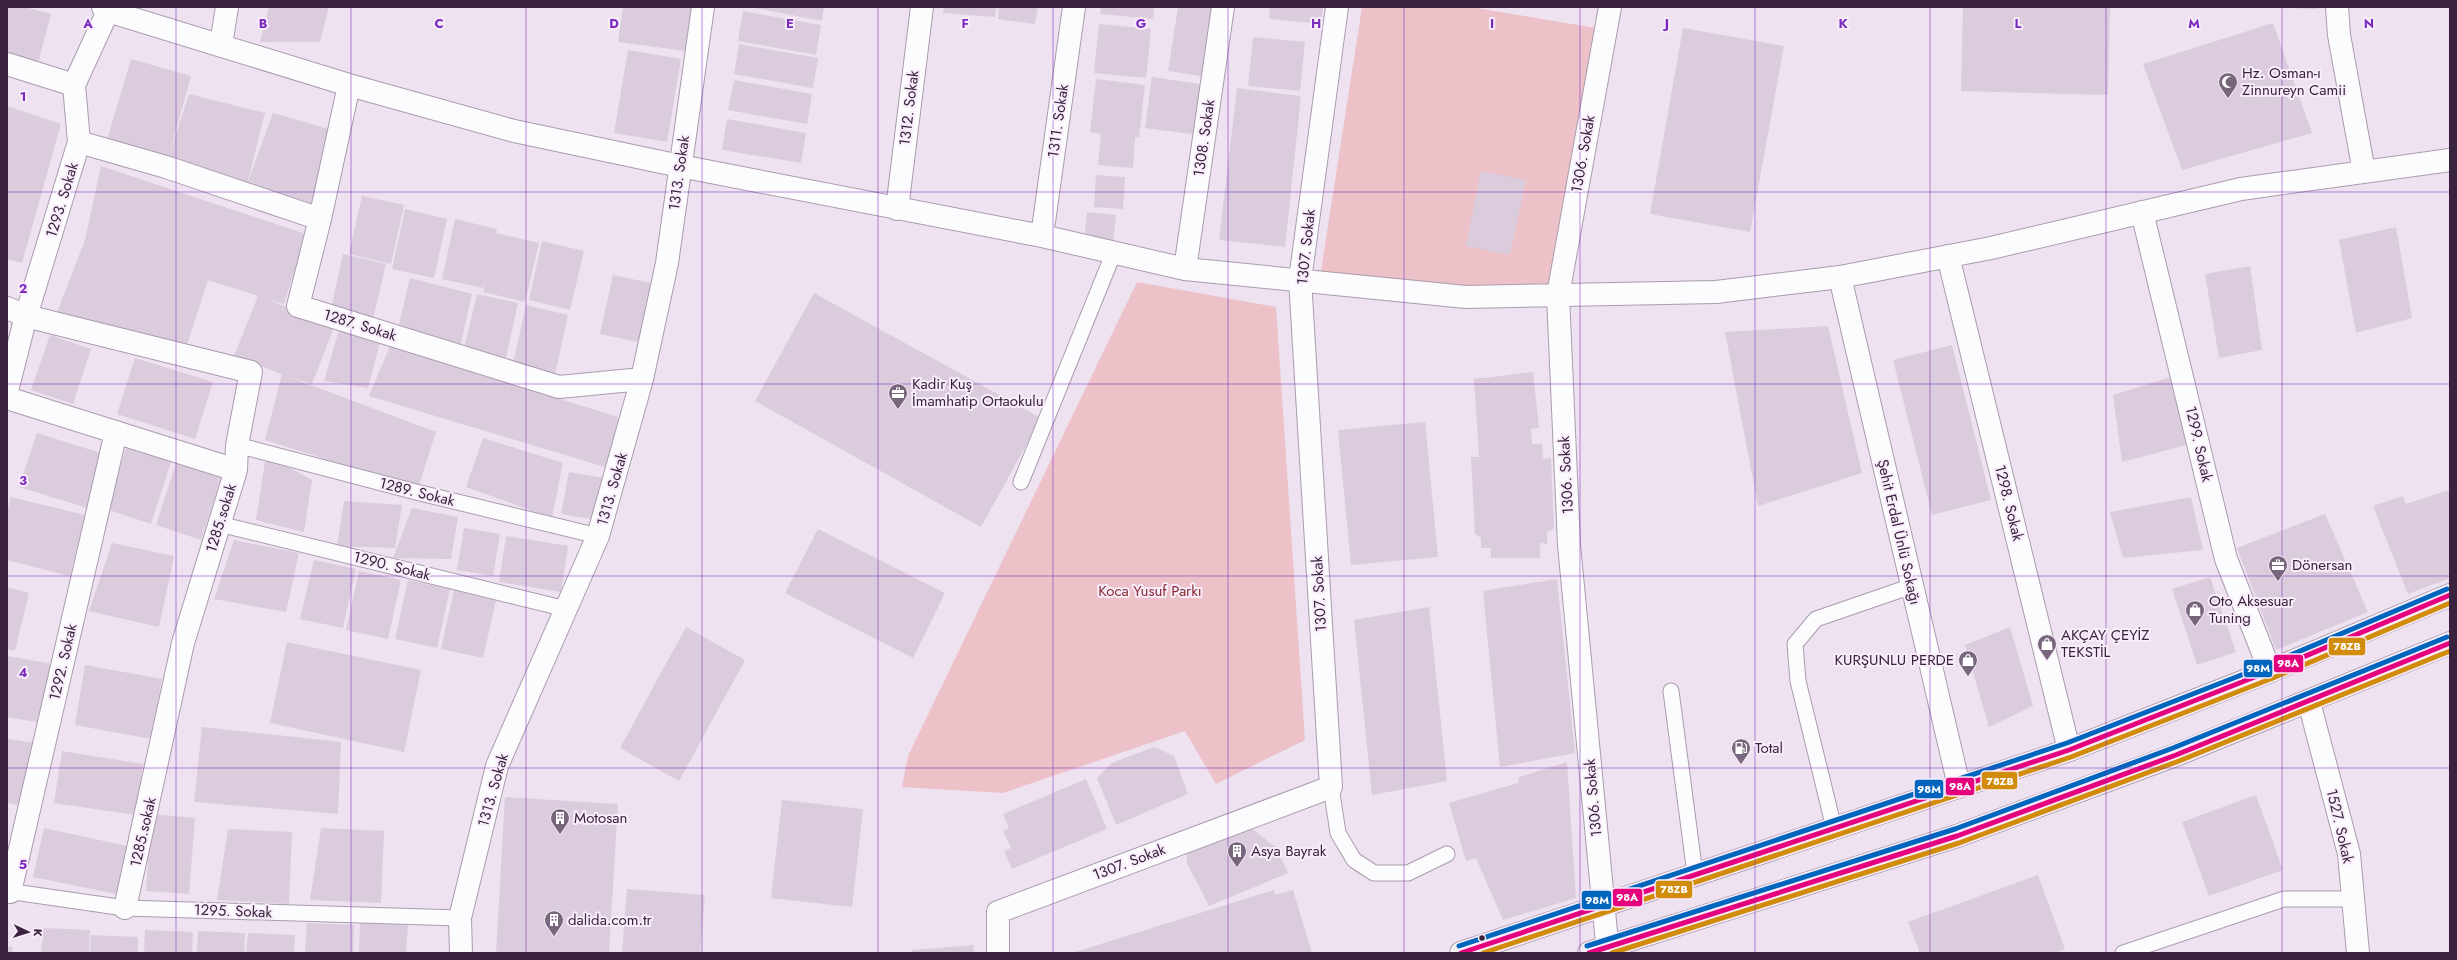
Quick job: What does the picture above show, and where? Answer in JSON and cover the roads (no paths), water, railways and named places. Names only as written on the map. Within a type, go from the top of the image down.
[{"type":"main road","points":[[1461,953],[2069,750],[2270,671],[2450,595]]},
{"type":"main road","points":[[1602,951],[1957,836],[2176,755],[2309,702],[2450,643]]},
{"type":"street","points":[[221,45],[227,7]]},
{"type":"street","name":"1313. Sokak","points":[[461,953],[460,918],[497,766],[598,536],[642,379],[667,263],[703,7]]},
{"type":"street","name":"1312. Sokak","points":[[897,210],[922,7]]},
{"type":"street","name":"1311. Sokak","points":[[1042,236],[1074,7]]},
{"type":"street","name":"1308. Sokak","points":[[1185,269],[1223,7]]},
{"type":"street","name":"1307. Sokak","points":[[998,953],[998,912],[1330,787],[1300,280],[1337,7]]},
{"type":"street","name":"1306. Sokak","points":[[1602,951],[1603,905],[1569,545],[1558,295],[1610,7]]},
{"type":"street","points":[[2337,7],[2340,35],[2364,172]]},
{"type":"street","points":[[105,9],[349,85],[514,131],[897,210],[1042,236],[1185,269],[1466,296],[1716,292],[1840,277],[1948,256],[2241,188],[2450,160]]},
{"type":"street","name":"1293. Sokak","points":[[7,391],[14,314],[79,142],[74,85],[105,9]]},
{"type":"street","points":[[7,64],[74,85]]},
{"type":"street","name":"1287. Sokak","points":[[349,85],[320,219],[298,306],[559,387],[642,379]]},
{"type":"street","points":[[79,142],[166,167],[320,219]]},
{"type":"street","name":"1299. Sokak","points":[[2142,212],[2226,559],[2270,671]]},
{"type":"street","name":"1298. Sokak","points":[[1948,256],[2069,750]]},
{"type":"street","name":"Şehit Erdal Ünlü Sokağı","points":[[1840,277],[1959,786]]},
{"type":"street","name":"1285.sokak","points":[[14,314],[251,372],[237,445],[236,470],[183,643],[125,908]]},
{"type":"street","points":[[7,398],[236,470]]},
{"type":"street","name":"1292. Sokak","points":[[8,892],[116,432]]},
{"type":"street","name":"1527. Sokak","points":[[2309,702],[2349,854],[2358,953]]},
{"type":"lane","points":[[1021,482],[1114,252]]},
{"type":"lane","name":"1289. Sokak","points":[[237,445],[416,492],[598,536]]},
{"type":"lane","name":"1290. Sokak","points":[[219,524],[566,609]]},
{"type":"lane","points":[[1834,828],[1798,681],[1794,644],[1816,619],[1912,586]]},
{"type":"lane","points":[[1671,691],[1695,874]]},
{"type":"lane","points":[[1330,787],[1338,833],[1354,860],[1374,873],[1408,873],[1447,854]]},
{"type":"lane","name":"1295. Sokak","points":[[8,892],[125,908],[460,918]]},
{"type":"lane","points":[[2123,953],[2284,899],[2354,899]]},
{"type":"place","name":"Hz. Osman-ı Zinnureyn Camii","points":[[2228,99]]},
{"type":"place","name":"Kadir Kuş İmamhatip Ortaokulu","points":[[898,410]]},
{"type":"place","name":"Dönersan","points":[[2278,582]]},
{"type":"place","name":"Oto Aksesuar Tuning","points":[[2195,627]]},
{"type":"place","name":"AKÇAY ÇEYİZ TEKSTİL","points":[[2047,661]]},
{"type":"place","name":"KURŞUNLU PERDE","points":[[1968,677]]},
{"type":"place","name":"Total","points":[[1741,765]]},
{"type":"place","name":"Motosan","points":[[560,835]]},
{"type":"place","name":"Asya Bayrak","points":[[1237,868]]},
{"type":"place","name":"dalida.com.tr","points":[[554,937]]},
{"type":"park label","name":"Koca Yusuf Parkı","points":[[1150,591]]}]
